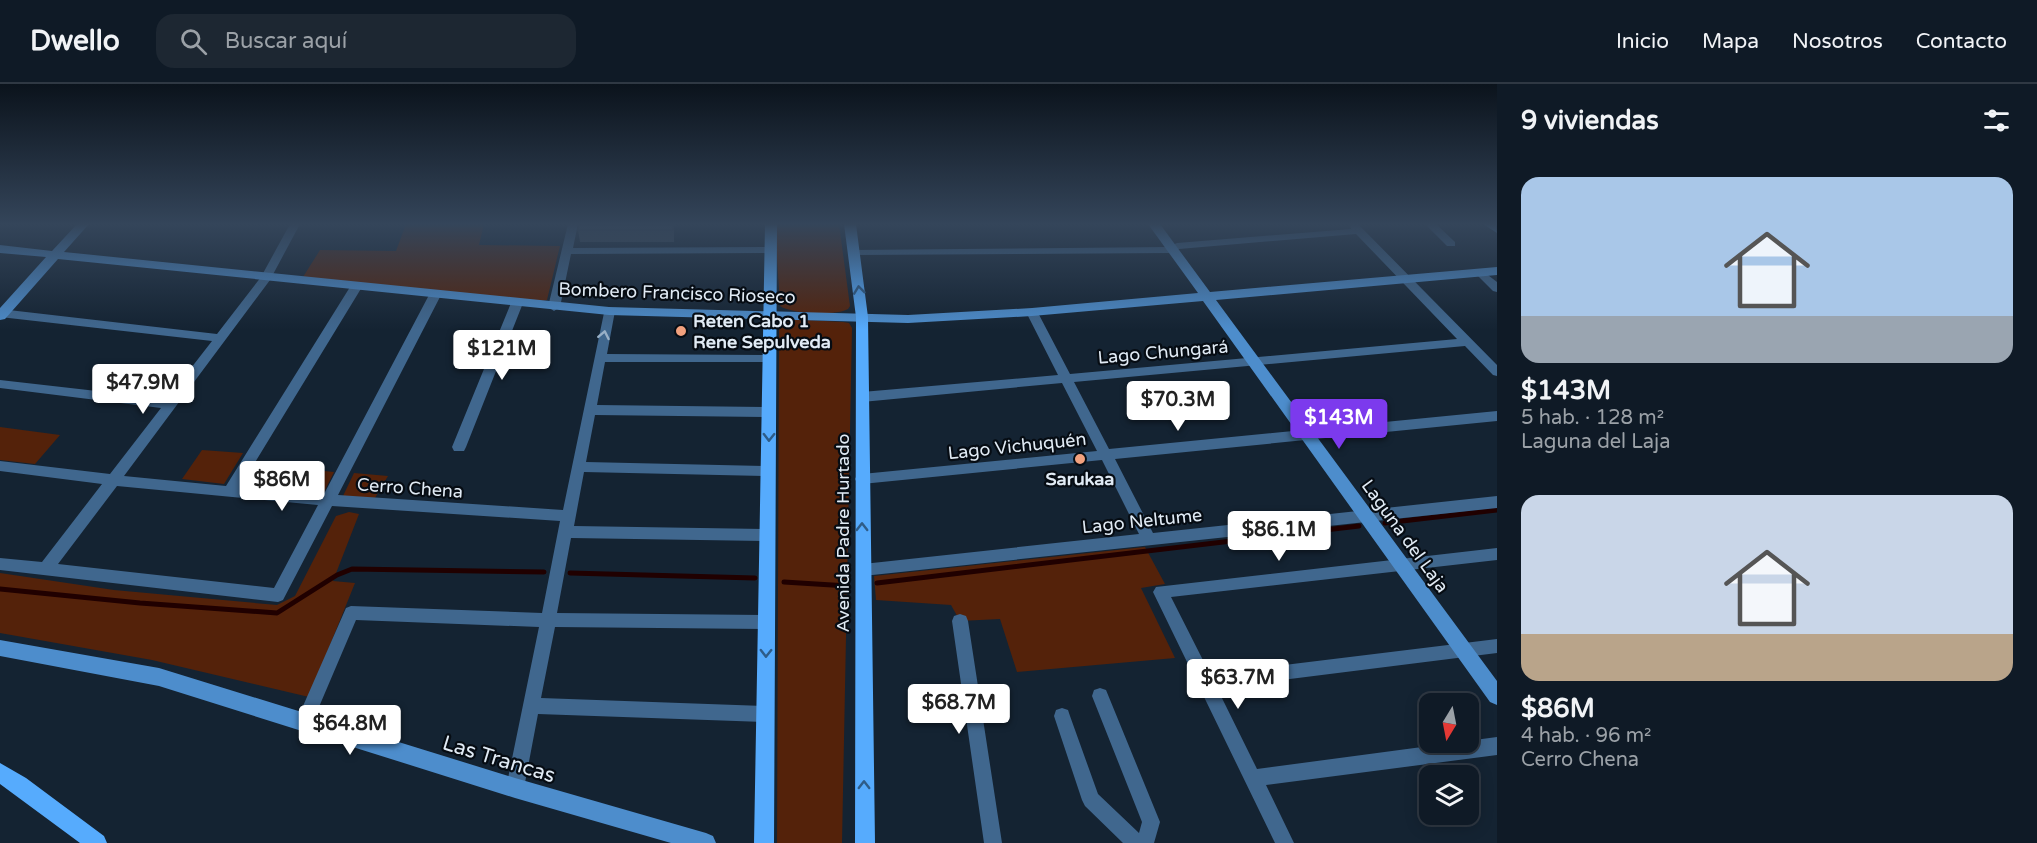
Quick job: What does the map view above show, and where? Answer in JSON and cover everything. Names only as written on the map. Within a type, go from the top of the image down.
[{"type":"main road","points":[[764,843],[772,259]]},
{"type":"main road","name":"Avenida Padre Hurtado","points":[[855,259],[862,317],[865,843]]},
{"type":"main road","points":[[0,773],[27,790],[97,843]]},
{"type":"street","points":[[1,314],[51,259]]},
{"type":"street","name":"Bombero Francisco Rioseco","points":[[96,259],[609,311],[930,318],[1032,312],[1497,271]]},
{"type":"street","points":[[45,570],[266,278],[276,259]]},
{"type":"street","points":[[554,307],[566,259]]},
{"type":"street","name":"Laguna del Laja","points":[[1180,259],[1497,696]]},
{"type":"street","points":[[1387,259],[1497,372]]},
{"type":"street","points":[[1479,272],[1497,288]]},
{"type":"street","points":[[230,491],[356,287]]},
{"type":"street","points":[[0,564],[278,595],[435,295]]},
{"type":"street","points":[[459,447],[517,303]]},
{"type":"street","points":[[515,788],[609,311]]},
{"type":"street","points":[[1032,312],[1149,539]]},
{"type":"street","points":[[1,314],[220,338]]},
{"type":"street","name":"Lago Chungará","points":[[861,397],[1467,342]]},
{"type":"street","points":[[599,358],[770,358]]},
{"type":"street","points":[[0,384],[170,404]]},
{"type":"street","points":[[589,410],[769,412]]},
{"type":"street","name":"Lago Vichuquén","points":[[862,479],[1497,416]]},
{"type":"street","name":"Cerro Chena","points":[[0,466],[112,482],[327,501],[567,516]]},
{"type":"street","points":[[578,466],[768,471]]},
{"type":"street","name":"Lago Neltume","points":[[863,570],[1497,502]]},
{"type":"street","points":[[565,532],[768,535]]},
{"type":"street","points":[[1285,843],[1161,592],[1497,554]]},
{"type":"street","points":[[304,722],[351,613],[548,620],[766,622]]},
{"type":"street","points":[[960,621],[993,843]]},
{"type":"street","points":[[1205,682],[1497,646]]},
{"type":"street","name":"Las Trancas","points":[[0,648],[159,677],[515,788],[706,843]]},
{"type":"street","points":[[1100,696],[1151,822],[1145,843]]},
{"type":"street","points":[[531,706],[765,714]]},
{"type":"street","points":[[1062,716],[1091,800],[1136,843]]},
{"type":"street","points":[[1253,778],[1497,746]]},
{"type":"shaded area","points":[[314,259],[557,259],[547,300],[542,301],[303,277]]},
{"type":"shaded area","points":[[777,259],[844,259],[850,306],[848,309],[834,313],[814,313],[794,311],[780,306]]},
{"type":"shaded area","points":[[782,320],[843,322],[849,323],[852,328],[842,843],[777,843],[779,328]]},
{"type":"shaded area","points":[[0,427],[60,435],[35,464],[0,460]]},
{"type":"shaded area","points":[[202,450],[243,453],[224,484],[182,479]]},
{"type":"shaded area","points":[[257,464],[334,472],[324,492],[245,486]]},
{"type":"shaded area","points":[[354,473],[388,476],[375,498],[343,496]]},
{"type":"shaded area","points":[[349,512],[359,514],[333,581],[355,583],[309,697],[152,660],[0,633],[0,573],[114,590],[277,605],[295,596],[336,516]]},
{"type":"shaded area","points":[[1145,547],[1165,584],[1141,588],[1175,658],[1017,672],[1000,619],[960,621],[951,605],[876,600],[874,576]]},
{"type":"waterway","points":[[1385,523],[1497,510]]},
{"type":"waterway","points":[[877,583],[1359,526]]},
{"type":"waterway","points":[[0,589],[140,603],[277,613],[337,575],[352,569],[544,572]]},
{"type":"waterway","points":[[570,573],[755,578]]},
{"type":"waterway","points":[[784,582],[848,586]]},
{"type":"place","name":"Reten Cabo 1 Rene Sepulveda","points":[[681,331]]},
{"type":"place","name":"Sarukaa","points":[[1080,459]]}]
